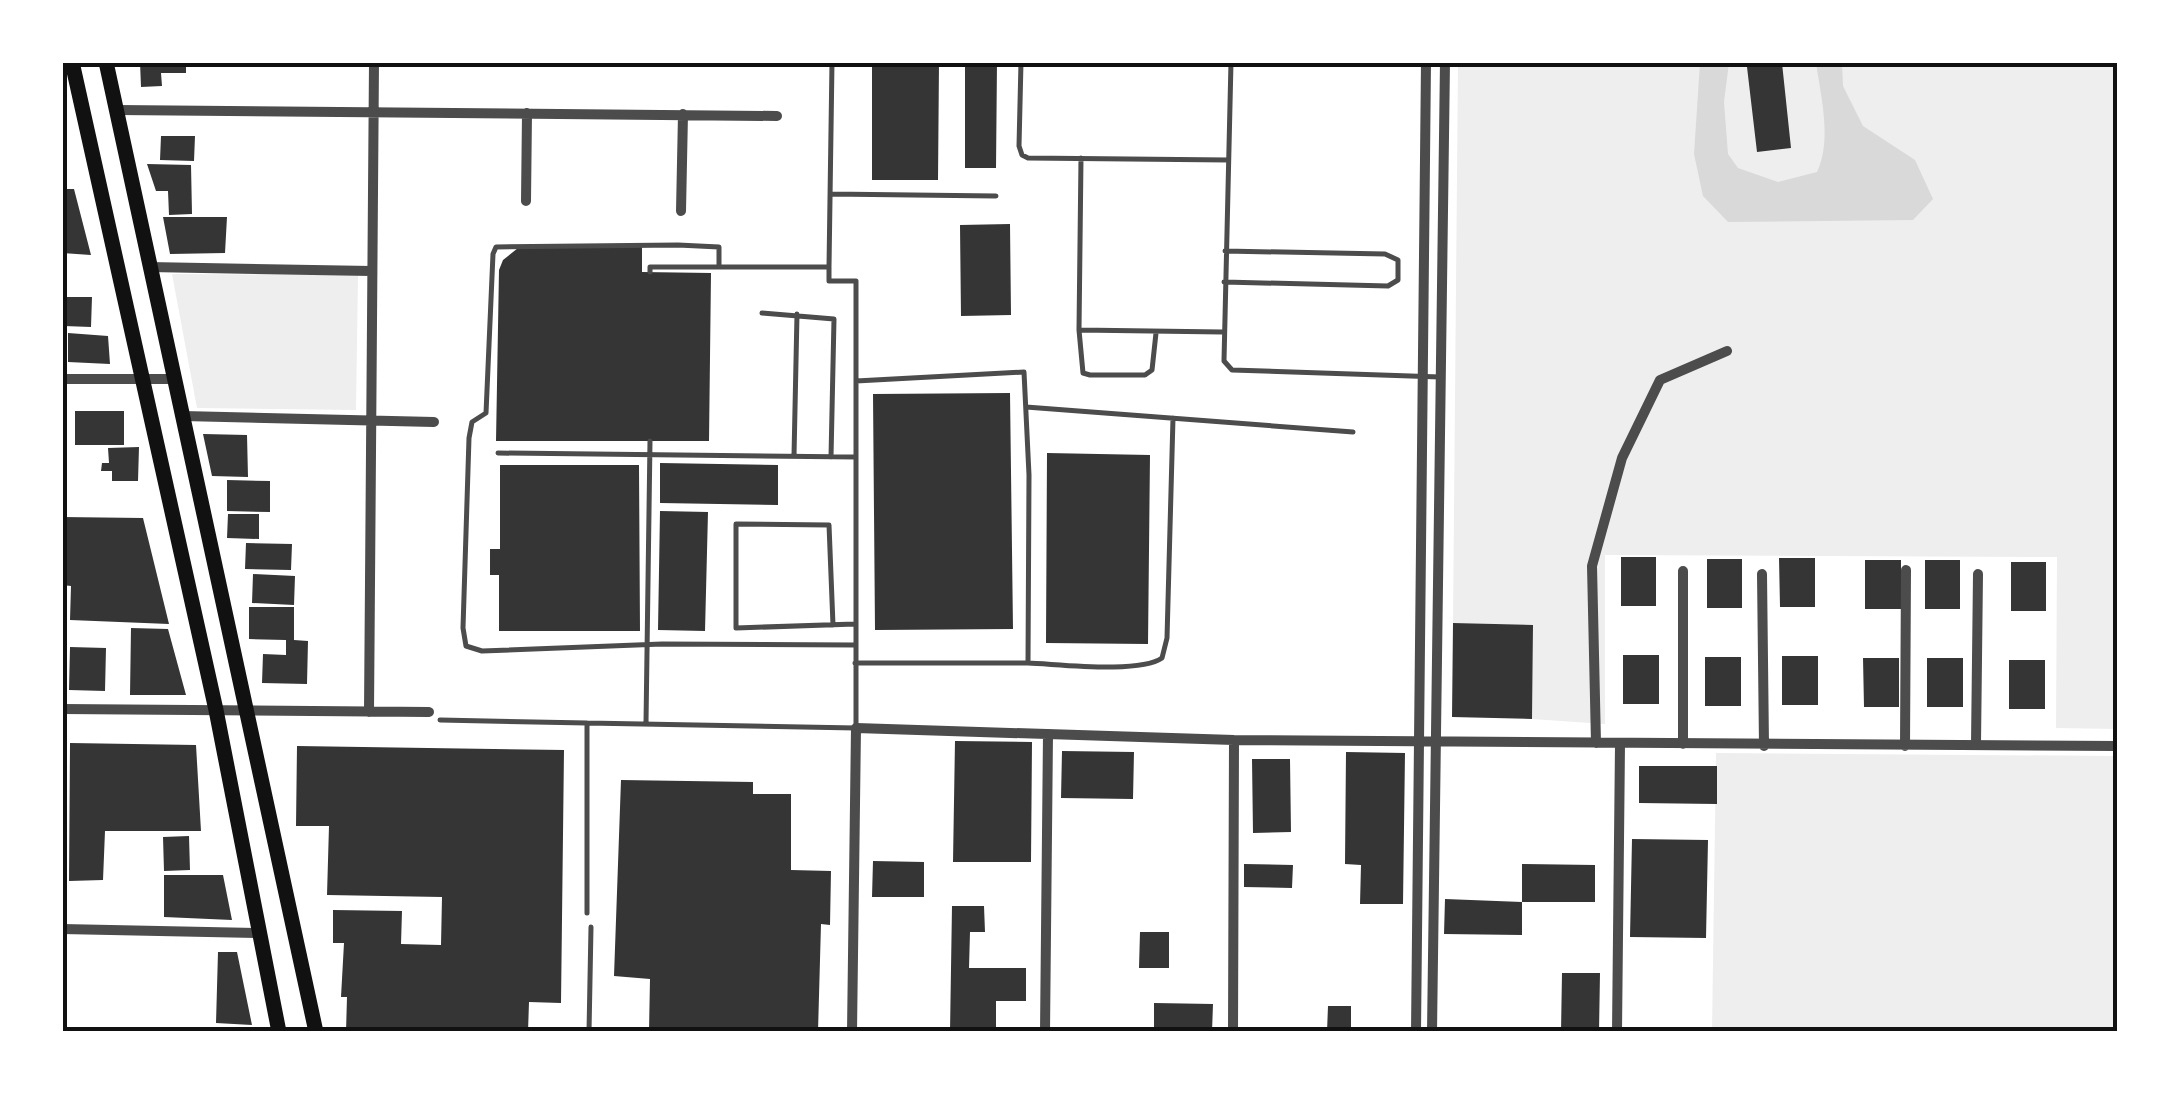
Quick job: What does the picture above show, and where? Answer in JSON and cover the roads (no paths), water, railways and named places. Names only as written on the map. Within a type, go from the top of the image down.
[{"type":"main road","points":[[72,62],[216,710],[279,1032]]},
{"type":"main road","points":[[106,62],[316,1032]]},
{"type":"street","points":[[369,712],[374,62]]},
{"type":"street","points":[[1416,1032],[1426,62]]},
{"type":"street","points":[[1432,1032],[1445,62]]},
{"type":"street","points":[[117,110],[777,116]]},
{"type":"street","points":[[526,201],[527,113]]},
{"type":"street","points":[[681,211],[683,114]]},
{"type":"street","points":[[150,267],[371,271]]},
{"type":"street","points":[[1596,742],[1592,566],[1622,458],[1660,380],[1728,351]]},
{"type":"street","points":[[62,379],[175,379]]},
{"type":"street","points":[[183,416],[434,422]]},
{"type":"street","points":[[1905,746],[1906,570]]},
{"type":"street","points":[[1683,571],[1683,744]]},
{"type":"street","points":[[1762,574],[1764,746]]},
{"type":"street","points":[[1976,744],[1978,574]]},
{"type":"street","points":[[62,709],[429,712]]},
{"type":"street","points":[[852,1032],[856,728],[1234,740],[2118,746]]},
{"type":"street","points":[[1046,1032],[1048,734]]},
{"type":"street","points":[[1233,1032],[1234,740]]},
{"type":"street","points":[[1617,1032],[1620,744]]},
{"type":"street","points":[[62,929],[261,932]]},
{"type":"street","points":[[1416,1008],[1432,1007]]},
{"type":"lane","points":[[440,720],[856,728],[856,281],[829,281],[832,62]]},
{"type":"lane","points":[[1021,62],[1022,155],[1228,160]]},
{"type":"lane","points":[[1231,62],[1224,361],[1232,370],[1440,377]]},
{"type":"lane","points":[[1082,158],[1079,330],[1083,373],[1146,375],[1152,370],[1156,332]]},
{"type":"lane","points":[[830,194],[996,196]]},
{"type":"lane","points":[[719,266],[719,248],[678,245],[499,246],[493,254],[486,413],[472,422],[469,438],[466,646],[482,651],[646,645],[855,645]]},
{"type":"lane","points":[[1224,251],[1385,254],[1398,260],[1398,280],[1388,286],[1224,282]]},
{"type":"lane","points":[[650,272],[650,267],[829,267]]},
{"type":"lane","points":[[762,313],[834,318],[831,456]]},
{"type":"lane","points":[[794,456],[797,314]]},
{"type":"lane","points":[[1079,330],[1222,332]]},
{"type":"lane","points":[[856,381],[1024,372],[1028,663]]},
{"type":"lane","points":[[1026,407],[1353,432]]},
{"type":"lane","points":[[856,662],[1128,665],[1149,664],[1162,658],[1167,638],[1173,418]]},
{"type":"lane","points":[[646,724],[650,441]]},
{"type":"lane","points":[[498,453],[856,457]]},
{"type":"lane","points":[[833,625],[830,525],[736,524],[736,628],[833,625],[856,624]]},
{"type":"lane","points":[[587,723],[587,913]]},
{"type":"lane","points":[[589,1032],[591,927]]}]
